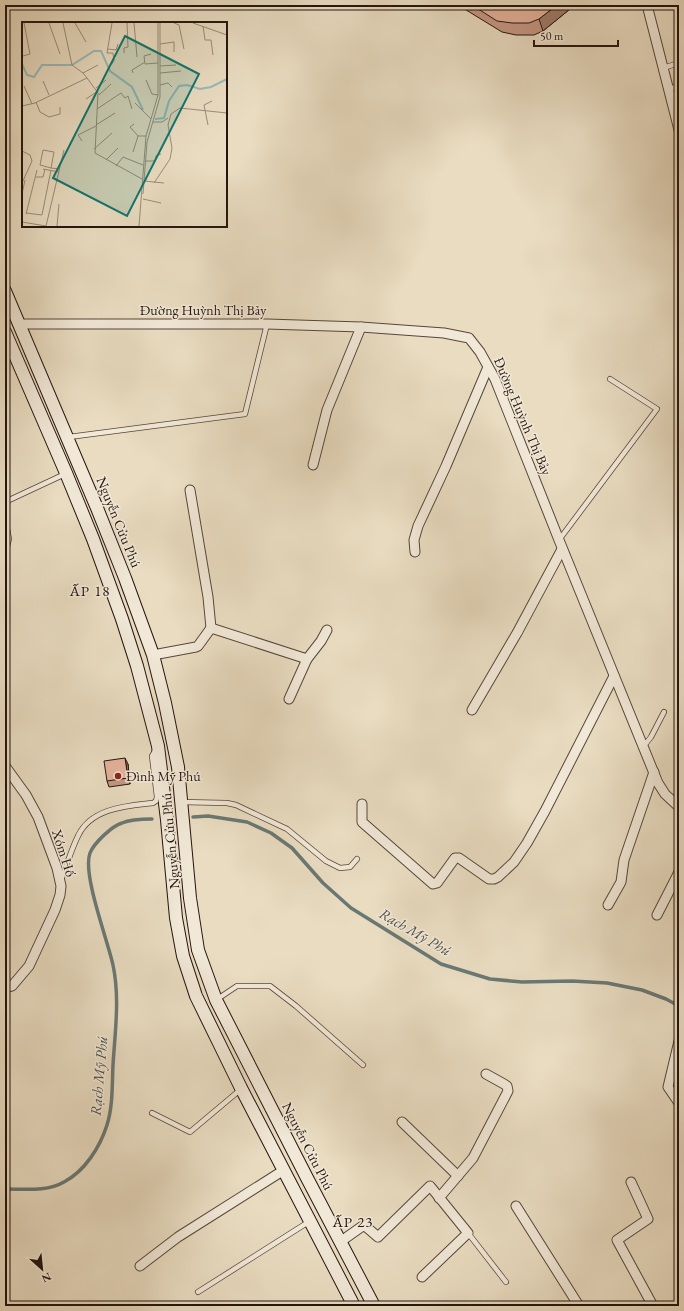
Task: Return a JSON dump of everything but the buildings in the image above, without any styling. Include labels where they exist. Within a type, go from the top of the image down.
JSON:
[{"type":"main road","name":"Nguyễn Cửu Phú","points":[[5,291],[125,578],[153,655],[166,702],[178,767],[190,898],[198,950],[216,1000],[374,1306]]},
{"type":"main road","points":[[5,319],[19,324]]},
{"type":"main road","name":"Nguyễn Cửu Phú","points":[[5,332],[66,473],[122,619],[137,666],[158,746],[167,820],[176,918],[184,956],[196,996],[354,1306]]},
{"type":"street","points":[[647,5],[679,130]]},
{"type":"street","name":"Đường Huỳnh Thị Bảy","points":[[19,324],[266,324],[361,327],[444,333],[469,338],[480,352],[495,379],[562,549],[658,783],[665,794],[678,803]]},
{"type":"street","points":[[312,465],[327,410],[361,327]]},
{"type":"street","points":[[415,552],[414,540],[418,526],[449,459],[488,367]]},
{"type":"street","points":[[153,655],[196,647],[211,628],[209,604],[190,490]]},
{"type":"street","points":[[472,710],[517,633],[562,549]]},
{"type":"street","points":[[211,628],[307,659]]},
{"type":"street","points":[[289,699],[307,659],[321,641],[327,630]]},
{"type":"street","points":[[362,804],[362,822],[433,884],[437,883],[455,858],[459,858],[489,879],[496,878],[514,862],[527,843],[614,676]]},
{"type":"street","name":"Xóm Hố","points":[[5,766],[26,795],[38,817],[57,868],[60,882],[60,895],[55,910],[29,966],[12,986],[5,988]]},
{"type":"street","points":[[608,905],[621,882],[624,860],[654,772]]},
{"type":"street","points":[[657,914],[679,872]]},
{"type":"street","points":[[679,1041],[668,1087],[679,1103]]},
{"type":"street","points":[[440,1198],[473,1158],[508,1091],[507,1086],[486,1074]]},
{"type":"street","points":[[402,1122],[458,1176]]},
{"type":"street","points":[[140,1266],[178,1237],[284,1170]]},
{"type":"street","points":[[631,1182],[648,1219],[617,1240],[653,1306]]},
{"type":"street","points":[[340,1242],[364,1225],[378,1237],[430,1186],[468,1233],[422,1277]]},
{"type":"street","points":[[516,1206],[579,1306]]},
{"type":"lane","points":[[663,68],[679,63]]},
{"type":"lane","points":[[669,89],[679,86]]},
{"type":"lane","points":[[67,437],[245,414],[266,324]]},
{"type":"lane","points":[[559,540],[657,409],[610,379]]},
{"type":"lane","points":[[5,502],[66,473]]},
{"type":"lane","points":[[5,518],[9,539],[5,554]]},
{"type":"lane","points":[[643,747],[651,737],[664,712]]},
{"type":"lane","points":[[60,882],[82,828],[92,818],[104,812],[121,807],[156,802],[152,756],[158,746]]},
{"type":"lane","points":[[181,802],[236,805],[287,829],[326,861],[342,869],[350,867],[357,859]]},
{"type":"lane","points":[[216,1000],[237,986],[270,986],[296,1006],[363,1065]]},
{"type":"lane","points":[[152,1113],[190,1132],[242,1088]]},
{"type":"lane","points":[[198,1292],[310,1221]]},
{"type":"lane","points":[[468,1233],[506,1282]]},
{"type":"waterway","name":"Rạch Mỹ Phú","points":[[193,817],[208,816],[247,822],[271,833],[292,848],[323,883],[351,908],[441,964],[490,979],[522,982],[572,981],[607,983],[642,990],[666,999],[679,1006]]},
{"type":"waterway","name":"Rạch Mỹ Phú","points":[[5,1189],[43,1189],[64,1182],[79,1172],[91,1158],[104,1133],[109,1118],[111,1103],[116,990],[113,965],[92,891],[88,863],[92,849],[99,840],[113,828],[129,821],[152,819]]},
{"type":"place","name":"Đình Mỹ Phú","points":[[118,776]]},
{"type":"district","name":"ẤP 18","points":[[90,591]]},
{"type":"district","name":"ẤP 23","points":[[353,1222]]}]
